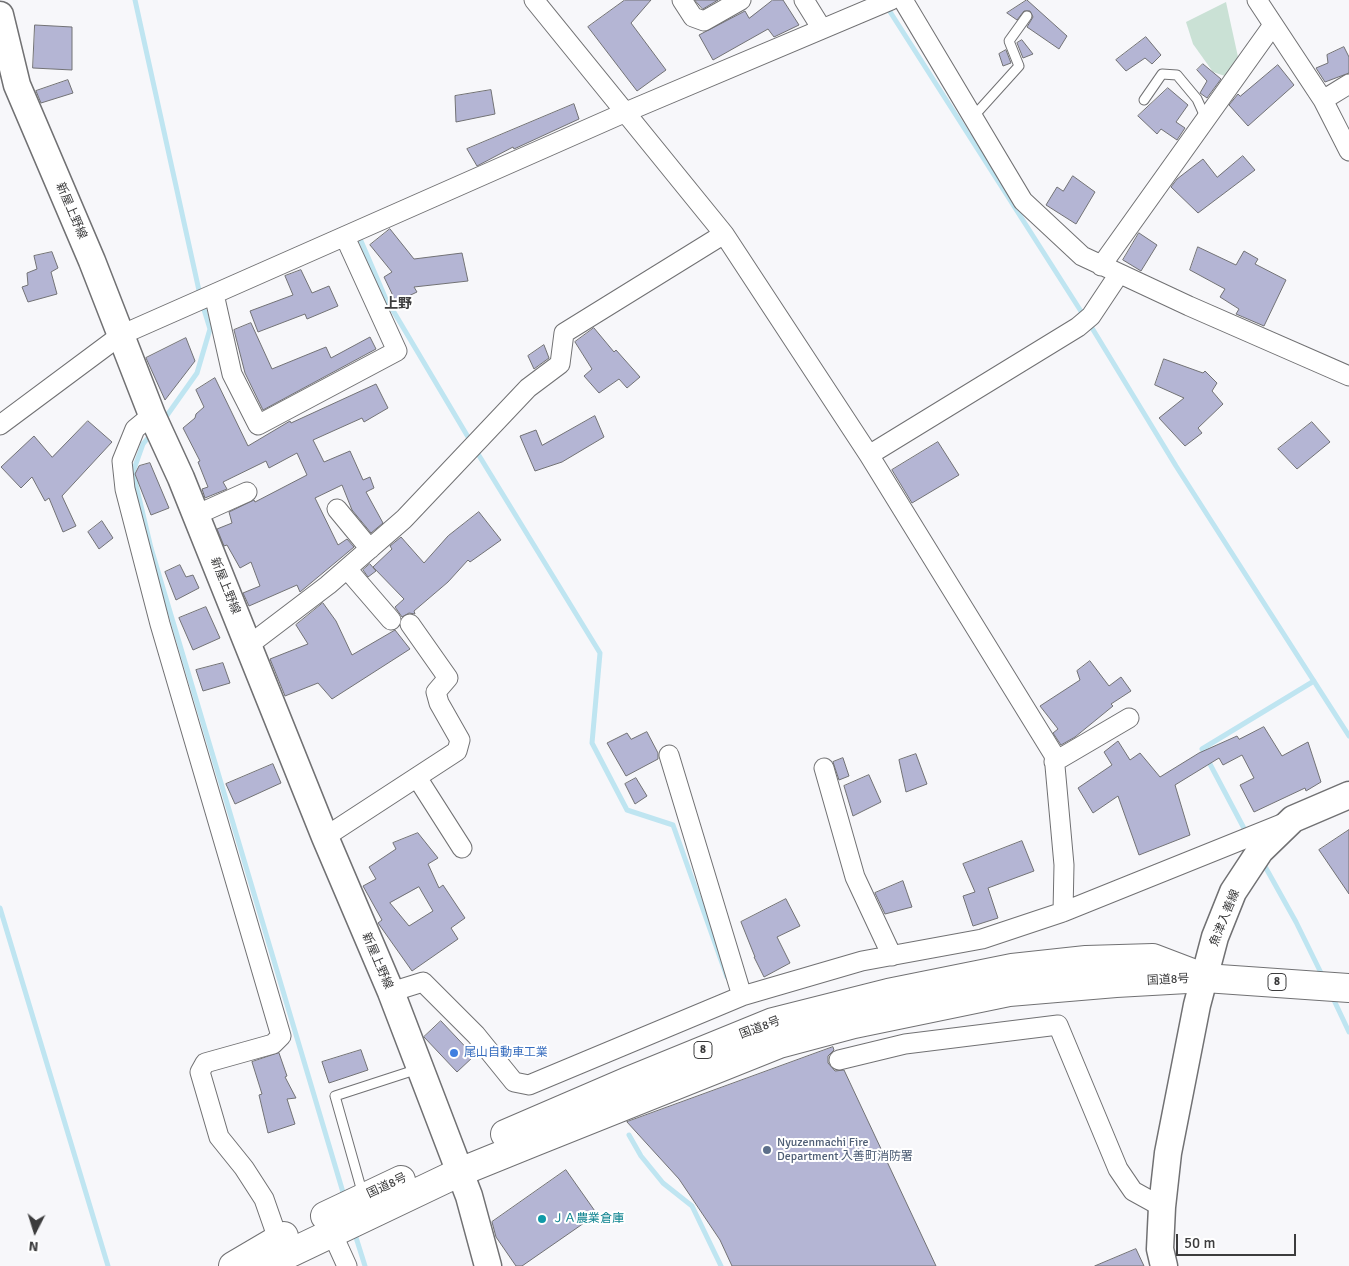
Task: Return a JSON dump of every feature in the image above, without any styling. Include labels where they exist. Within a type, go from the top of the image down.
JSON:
[{"type":"highway","name":"国道8号","points":[[233,1266],[278,1239],[328,1225],[628,1081],[773,1022],[888,993],[1012,968],[1086,960],[1152,958],[1206,978]]},
{"type":"highway","name":"8","points":[[1206,978],[1349,988]]},
{"type":"highway","name":"国道8号","points":[[267,1266],[328,1225],[363,1197],[457,1164]]},
{"type":"main road","name":"新屋上野線","points":[[1,30],[17,85],[92,261],[152,415],[196,515],[325,837],[391,992],[457,1164],[488,1266]]},
{"type":"main road","name":"魚津入善線","points":[[1164,1266],[1160,1249],[1162,1207],[1170,1143],[1197,1005],[1206,978],[1215,937],[1233,892],[1260,851],[1293,819],[1349,795]]},
{"type":"street","points":[[534,0],[724,234],[869,455],[1054,755],[1064,865],[1063,912]]},
{"type":"street","points":[[682,0],[693,17],[704,21],[741,0]]},
{"type":"street","points":[[804,0],[822,29]]},
{"type":"street","points":[[0,426],[120,335],[626,112],[892,0]]},
{"type":"street","points":[[904,0],[1023,201],[1082,256],[1349,376]]},
{"type":"street","points":[[1257,0],[1323,100],[1349,151]]},
{"type":"street","points":[[1101,266],[1273,25]]},
{"type":"street","points":[[1323,100],[1349,84]]},
{"type":"street","points":[[249,645],[347,569],[404,519],[528,388],[560,364],[564,333],[724,234]]},
{"type":"street","points":[[214,294],[232,374],[258,425],[397,351],[345,237]]},
{"type":"street","points":[[869,455],[1078,327],[1091,316],[1119,274]]},
{"type":"street","points":[[152,415],[135,429],[122,461],[125,489],[160,624],[281,1036],[273,1044],[205,1063],[200,1072],[218,1137],[244,1168],[264,1199],[278,1239]]},
{"type":"street","points":[[196,515],[246,492]]},
{"type":"street","points":[[337,509],[370,549]]},
{"type":"street","points":[[347,569],[392,620]]},
{"type":"street","points":[[325,837],[418,779],[457,751],[460,740],[439,703],[436,692],[448,678],[410,624]]},
{"type":"street","points":[[1054,762],[1129,718]]},
{"type":"street","points":[[669,756],[742,996]]},
{"type":"street","points":[[824,768],[855,878],[892,956]]},
{"type":"street","points":[[418,779],[462,848]]},
{"type":"street","points":[[391,992],[423,982],[476,1035],[514,1082],[529,1085],[742,996],[862,962],[982,939],[1063,912],[1293,819]]},
{"type":"street","points":[[839,1060],[905,1044],[1058,1025],[1118,1169],[1133,1191],[1162,1207]]},
{"type":"street","points":[[328,1225],[347,1266]]},
{"type":"lane","points":[[973,117],[1019,66],[1009,40],[1027,16]]},
{"type":"lane","points":[[1144,100],[1162,74],[1177,75],[1197,99],[1206,119]]},
{"type":"lane","points":[[363,1197],[335,1096],[420,1068]]},
{"type":"green space","points":[[1226,2],[1238,57],[1225,76],[1213,72],[1193,44],[1186,22]]},
{"type":"building","points":[[625,0],[651,0],[631,23],[666,70],[637,91],[588,27]]},
{"type":"building","points":[[695,0],[718,0],[703,9]]},
{"type":"building","points":[[773,0],[783,0],[799,25],[774,37],[768,29],[713,60],[699,35],[745,11],[749,18]]},
{"type":"building","points":[[1027,0],[1067,36],[1059,49],[1027,27],[1033,17],[1030,11],[1024,11],[1017,20],[1007,13]]},
{"type":"building","points":[[35,25],[72,27],[72,70],[33,68]]},
{"type":"building","points":[[1146,37],[1161,55],[1152,64],[1145,58],[1126,71],[1116,60]]},
{"type":"building","points":[[1022,40],[1033,54],[1023,58],[1017,43]]},
{"type":"building","points":[[1344,47],[1349,57],[1349,73],[1325,82],[1316,68],[1328,63],[1327,55]]},
{"type":"building","points":[[1006,50],[1011,63],[1003,66],[999,54]]},
{"type":"building","points":[[1203,64],[1221,79],[1207,98],[1200,93],[1207,81],[1197,70]]},
{"type":"building","points":[[1278,65],[1294,85],[1248,126],[1229,105],[1238,94],[1240,96]]},
{"type":"building","points":[[68,80],[73,93],[41,103],[36,91]]},
{"type":"building","points":[[1168,88],[1188,105],[1176,122],[1185,128],[1177,140],[1161,129],[1157,134],[1138,116]]},
{"type":"building","points":[[491,90],[495,114],[456,122],[455,96]]},
{"type":"building","points":[[574,104],[579,119],[514,149],[513,147],[477,166],[467,149]]},
{"type":"building","points":[[1243,156],[1255,170],[1198,213],[1171,187],[1177,179],[1203,159],[1217,177]]},
{"type":"building","points":[[1073,176],[1095,192],[1076,224],[1046,205],[1057,187],[1063,191]]},
{"type":"building","points":[[390,229],[414,259],[462,253],[468,281],[414,287],[417,292],[396,302],[384,277],[392,272],[370,245]]},
{"type":"building","points":[[1139,233],[1157,245],[1141,271],[1123,260]]},
{"type":"building","points":[[1198,247],[1236,265],[1244,251],[1258,259],[1255,264],[1286,280],[1264,326],[1236,314],[1239,309],[1220,297],[1225,289],[1190,270]]},
{"type":"building","points":[[52,252],[58,268],[51,272],[57,294],[28,302],[22,287],[28,285],[27,273],[37,269],[34,256]]},
{"type":"building","points":[[301,270],[312,293],[329,286],[338,306],[307,319],[305,314],[258,332],[250,311],[293,295],[285,276]]},
{"type":"building","points":[[251,323],[272,369],[326,347],[331,358],[370,337],[376,349],[263,410],[245,373],[234,330]]},
{"type":"building","points":[[594,328],[614,352],[616,350],[640,377],[627,388],[619,379],[599,393],[584,376],[592,369],[575,342]]},
{"type":"building","points":[[186,338],[195,361],[165,400],[146,358]]},
{"type":"building","points":[[544,345],[549,358],[534,369],[528,356]]},
{"type":"building","points":[[1164,359],[1203,373],[1205,371],[1217,383],[1212,391],[1223,404],[1198,428],[1202,433],[1185,446],[1159,418],[1184,398],[1155,385]]},
{"type":"building","points":[[215,378],[248,446],[290,421],[291,423],[376,384],[388,408],[364,422],[362,418],[313,440],[324,462],[350,451],[363,480],[370,477],[374,488],[366,492],[383,523],[371,533],[352,510],[342,485],[315,498],[338,545],[347,539],[354,547],[300,592],[297,585],[249,606],[243,593],[260,586],[251,562],[240,568],[227,545],[224,546],[217,529],[232,523],[229,512],[254,500],[255,502],[307,475],[297,453],[269,468],[266,461],[223,482],[227,489],[205,498],[202,489],[208,487],[198,462],[200,461],[183,428],[204,407],[196,390]]},
{"type":"building","points":[[595,416],[604,437],[562,462],[535,471],[520,436],[536,430],[542,445]]},
{"type":"building","points":[[88,421],[112,442],[62,496],[76,526],[63,532],[49,498],[45,501],[32,477],[21,488],[1,467],[34,436],[52,457]]},
{"type":"building","points":[[1312,422],[1330,442],[1297,469],[1278,449]]},
{"type":"building","points":[[938,442],[959,475],[912,503],[892,470]]},
{"type":"building","points":[[150,463],[169,508],[151,515],[135,474],[139,466]]},
{"type":"building","points":[[479,512],[501,540],[470,562],[468,560],[448,582],[414,611],[415,614],[409,613],[402,617],[395,607],[404,599],[373,567],[392,549],[390,546],[401,537],[424,563],[448,536]]},
{"type":"building","points":[[102,521],[113,538],[99,549],[88,532]]},
{"type":"building","points":[[370,564],[376,571],[368,577],[363,570]]},
{"type":"building","points":[[180,565],[186,577],[193,575],[199,588],[176,600],[165,572]]},
{"type":"building","points":[[323,603],[336,621],[352,655],[395,630],[410,649],[332,699],[318,683],[285,696],[270,659],[308,644],[296,625]]},
{"type":"building","points":[[206,607],[220,638],[193,650],[179,618]]},
{"type":"building","points":[[1090,661],[1109,686],[1121,677],[1131,691],[1111,704],[1113,706],[1075,737],[1061,745],[1053,733],[1058,729],[1040,706],[1080,680],[1077,671]]},
{"type":"building","points":[[223,663],[230,683],[203,691],[196,670]]},
{"type":"building","points":[[1264,727],[1282,756],[1308,742],[1321,782],[1306,791],[1305,788],[1254,812],[1240,785],[1254,778],[1242,755],[1223,765],[1219,758],[1175,785],[1190,835],[1139,855],[1118,796],[1093,813],[1078,788],[1112,765],[1104,752],[1118,741],[1130,760],[1140,753],[1160,777],[1199,753],[1237,736],[1239,739]]},
{"type":"building","points":[[647,732],[658,753],[658,759],[626,776],[607,743],[627,733],[631,739]]},
{"type":"building","points":[[916,754],[927,784],[906,792],[899,760]]},
{"type":"building","points":[[843,758],[849,776],[839,780],[833,762]]},
{"type":"building","points":[[273,764],[281,783],[235,804],[226,784]]},
{"type":"building","points":[[869,775],[881,802],[853,816],[844,786]]},
{"type":"building","points":[[636,778],[647,796],[635,804],[625,784]]},
{"type":"building","points":[[1349,830],[1349,894],[1319,850]]},
{"type":"building","points":[[418,833],[438,858],[428,864],[439,888],[443,885],[465,918],[451,928],[458,939],[412,971],[378,923],[382,920],[363,886],[376,879],[369,867],[396,849],[393,843]],"holes":[[[419,887],[433,911],[409,926],[390,903]]]},
{"type":"building","points":[[1022,841],[1034,871],[988,888],[998,918],[973,926],[963,896],[975,892],[963,864]]},
{"type":"building","points":[[903,881],[912,907],[885,914],[875,893]]},
{"type":"building","points":[[786,899],[800,926],[777,937],[790,963],[764,977],[754,957],[741,922]]},
{"type":"building","points":[[441,1021],[474,1056],[457,1072],[424,1037]]},
{"type":"building","name":"Nyuzenmachi Fire Department 入善町消防署","points":[[833,1047],[834,1050],[828,1056],[828,1063],[835,1071],[844,1070],[936,1266],[732,1266],[720,1240],[679,1179],[627,1122]]},
{"type":"building","points":[[361,1050],[368,1070],[329,1083],[322,1062]]},
{"type":"building","points":[[279,1053],[287,1076],[285,1077],[296,1098],[287,1099],[295,1124],[268,1133],[259,1095],[262,1094],[252,1062]]},
{"type":"building","name":"ＪＡ農業倉庫","points":[[566,1170],[597,1214],[522,1266],[516,1266],[496,1237],[492,1222]]},
{"type":"building","points":[[1136,1249],[1144,1266],[1095,1266]]},
{"type":"waterway","points":[[135,0],[200,295]]},
{"type":"waterway","points":[[887,7],[1084,316]]},
{"type":"waterway","points":[[361,241],[385,297],[471,442]]},
{"type":"waterway","points":[[163,421],[197,373],[210,329],[202,303]]},
{"type":"waterway","points":[[1089,323],[1176,466],[1349,736]]},
{"type":"waterway","points":[[152,433],[143,444],[133,472],[151,548],[345,1199]]},
{"type":"waterway","points":[[475,449],[600,653],[592,743],[627,810],[673,825],[727,977]]},
{"type":"waterway","points":[[1247,834],[1202,749],[1314,681]]},
{"type":"waterway","points":[[1262,861],[1296,922],[1323,977]]},
{"type":"waterway","points":[[0,908],[108,1266]]},
{"type":"waterway","points":[[1332,996],[1349,1032]]},
{"type":"waterway","points":[[629,1135],[641,1156],[663,1183],[692,1206],[721,1266]]},
{"type":"waterway","points":[[354,1231],[365,1266]]},
{"type":"place","name":"尾山自動車工業","points":[[454,1053]]},
{"type":"place","name":"Nyuzenmachi Fire Department 入善町消防署","points":[[767,1150]]},
{"type":"place","name":"ＪＡ農業倉庫","points":[[542,1219]]},
{"type":"district","name":"上野","points":[[398,304]]}]
